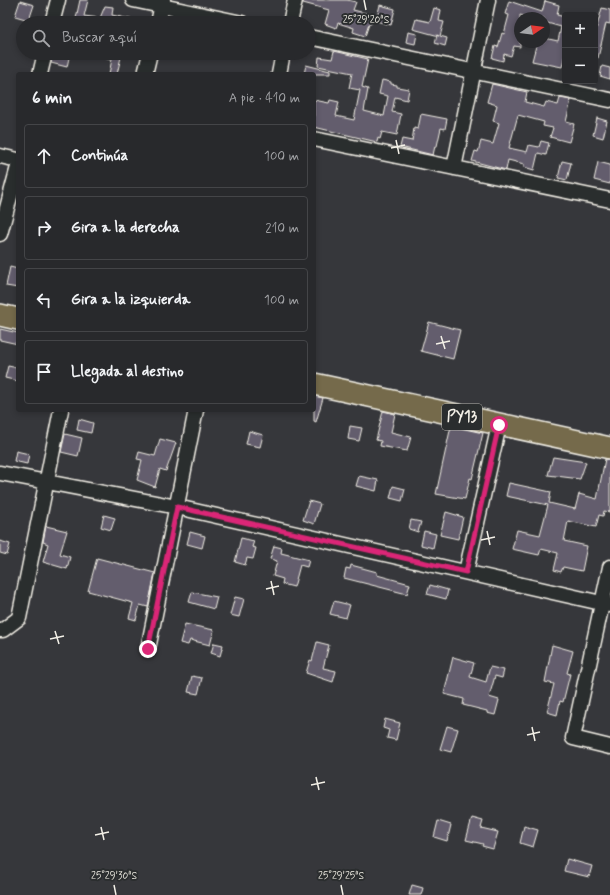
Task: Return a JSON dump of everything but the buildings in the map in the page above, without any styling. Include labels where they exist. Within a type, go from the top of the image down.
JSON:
[{"type":"highway","points":[[0,316],[16,319]]},
{"type":"highway","name":"PY13","points":[[316,384],[610,448]]},
{"type":"street","points":[[54,16],[58,0]]},
{"type":"street","points":[[133,0],[162,3],[214,16]]},
{"type":"street","points":[[292,16],[295,0]]},
{"type":"street","points":[[454,168],[488,0]]},
{"type":"street","points":[[159,16],[162,3]]},
{"type":"street","points":[[316,38],[610,100]]},
{"type":"street","points":[[40,72],[43,60]]},
{"type":"street","points":[[145,72],[148,60]]},
{"type":"street","points":[[279,72],[282,60]]},
{"type":"street","points":[[316,139],[610,200]]},
{"type":"street","points":[[0,156],[16,160]]},
{"type":"street","points":[[0,234],[16,174]]},
{"type":"street","points":[[1,634],[19,618],[61,412]]},
{"type":"street","points":[[148,649],[196,412]]},
{"type":"street","points":[[466,572],[499,425]]},
{"type":"street","points":[[0,473],[177,507],[607,604]]},
{"type":"street","points":[[610,567],[607,604],[573,738],[610,747]]},
{"type":"route","points":[[148,649],[177,507],[466,572],[499,425]]}]
